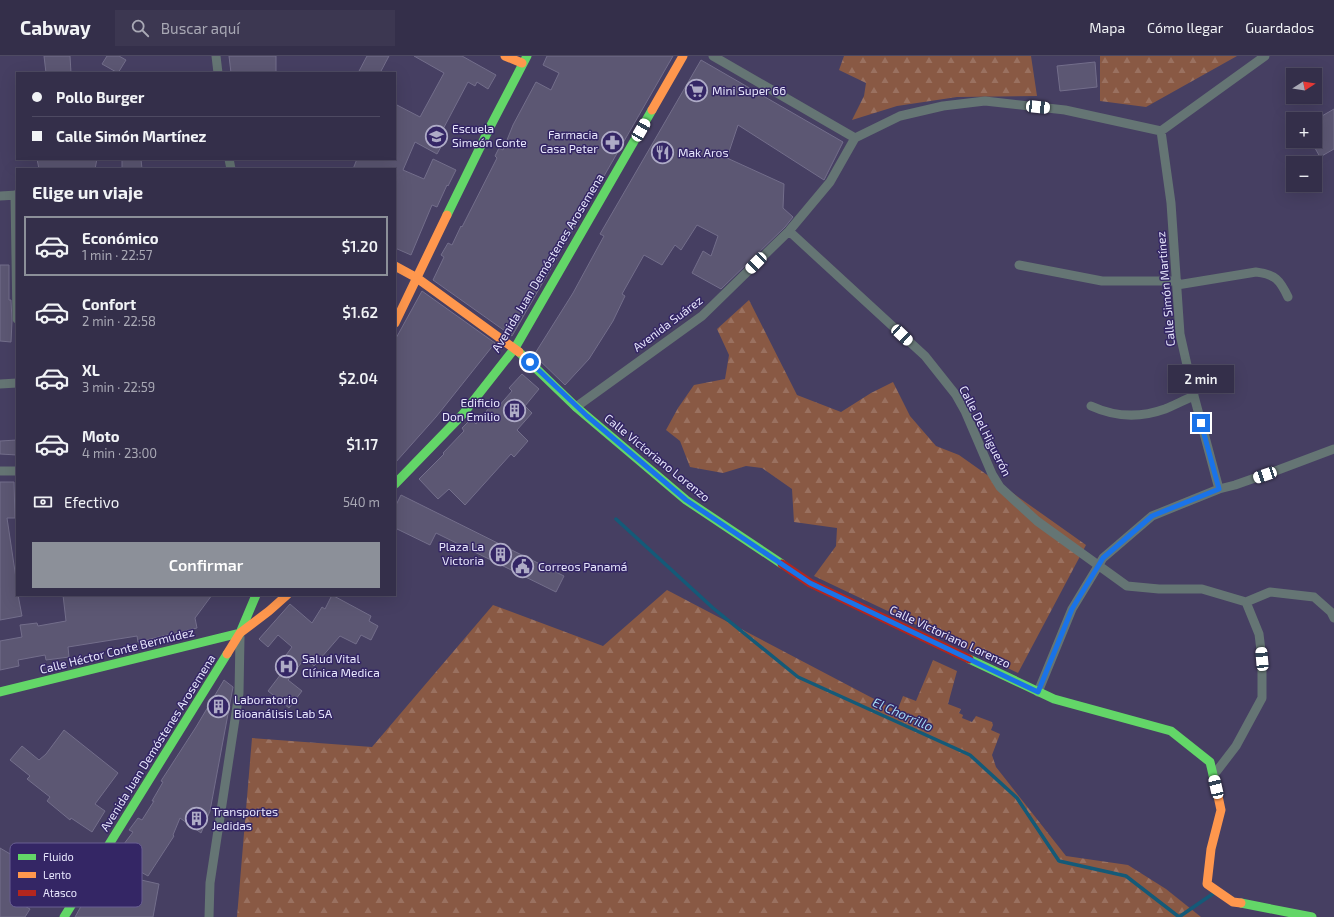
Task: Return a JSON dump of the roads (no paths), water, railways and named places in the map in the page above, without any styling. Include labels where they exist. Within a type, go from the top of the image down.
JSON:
[{"type":"main road","points":[[396,321],[525,60],[505,56]]},
{"type":"main road","name":"Avenida Juan Demóstenes Arosemena","points":[[396,483],[463,414],[515,348],[683,56]]},
{"type":"main road","name":"Calle Victoriano Lorenzo","points":[[396,267],[417,278],[515,348],[576,407],[686,500],[810,583],[1054,699],[1171,731],[1210,762],[1221,810],[1211,848],[1207,884],[1233,902],[1312,917]]},
{"type":"main road","points":[[240,633],[256,596]]},
{"type":"main road","name":"Avenida Juan Demóstenes Arosemena","points":[[110,843],[240,633],[286,596]]},
{"type":"main road","name":"Calle Héctor Conte Bermúdez","points":[[0,692],[240,633]]},
{"type":"main road","name":"Avenida Juan Demóstenes Arosemena","points":[[64,917],[70,907]]},
{"type":"street","points":[[216,56],[218,72]]},
{"type":"street","points":[[713,56],[854,138],[900,116],[943,106],[985,101],[1065,110],[1161,130],[1265,56]]},
{"type":"street","name":"Calle Simón Martínez","points":[[1161,130],[1171,203],[1180,334],[1194,396],[1219,489]]},
{"type":"street","name":"Avenida Suárez","points":[[576,407],[702,316],[789,231],[830,182],[854,138]]},
{"type":"street","points":[[0,196],[16,195]]},
{"type":"street","name":"Calle Del Higuerón","points":[[789,231],[924,356],[956,395],[992,474],[1000,487],[1036,521],[1127,586],[1159,589],[1202,590],[1246,602]]},
{"type":"street","points":[[1019,264],[1102,281],[1177,283],[1262,272],[1268,273],[1277,278],[1288,297]]},
{"type":"street","points":[[0,384],[16,383]]},
{"type":"street","points":[[1091,406],[1116,415],[1138,414],[1164,409],[1194,396]]},
{"type":"street","points":[[1038,692],[1072,609],[1103,558],[1152,516],[1219,489],[1271,473],[1334,449]]},
{"type":"street","points":[[0,471],[16,471]]},
{"type":"street","points":[[1213,776],[1236,746],[1262,698],[1262,659],[1259,634],[1246,602],[1270,592],[1314,597],[1331,612],[1334,618]]},
{"type":"street","points":[[209,917],[210,883],[238,693],[240,633]]},
{"type":"waterway","name":"El Chorrillo","points":[[616,519],[713,608],[798,677],[970,755],[1017,798],[1059,861],[1126,876],[1179,917]]},
{"type":"waterway","name":"El Chorrillo","points":[[1179,917],[1214,893]]},
{"type":"place","name":"Mini Super 66","points":[[697,91]]},
{"type":"place","name":"Escuela Simeón Conte","points":[[436,136]]},
{"type":"place","name":"Farmacia Casa Peter","points":[[613,142]]},
{"type":"place","name":"Mak Aros","points":[[663,153]]},
{"type":"place","name":"Edificio Don Emilio","points":[[515,410]]},
{"type":"place","name":"Plaza La Victoria","points":[[500,554]]},
{"type":"place","name":"Correos Panamá","points":[[522,567]]},
{"type":"place","name":"Salud Vital Clínica Medica","points":[[287,666]]},
{"type":"place","name":"Laboratorio Bioanálisis Lab SA","points":[[219,707]]},
{"type":"place","name":"Transportes Jedidas","points":[[196,819]]}]
